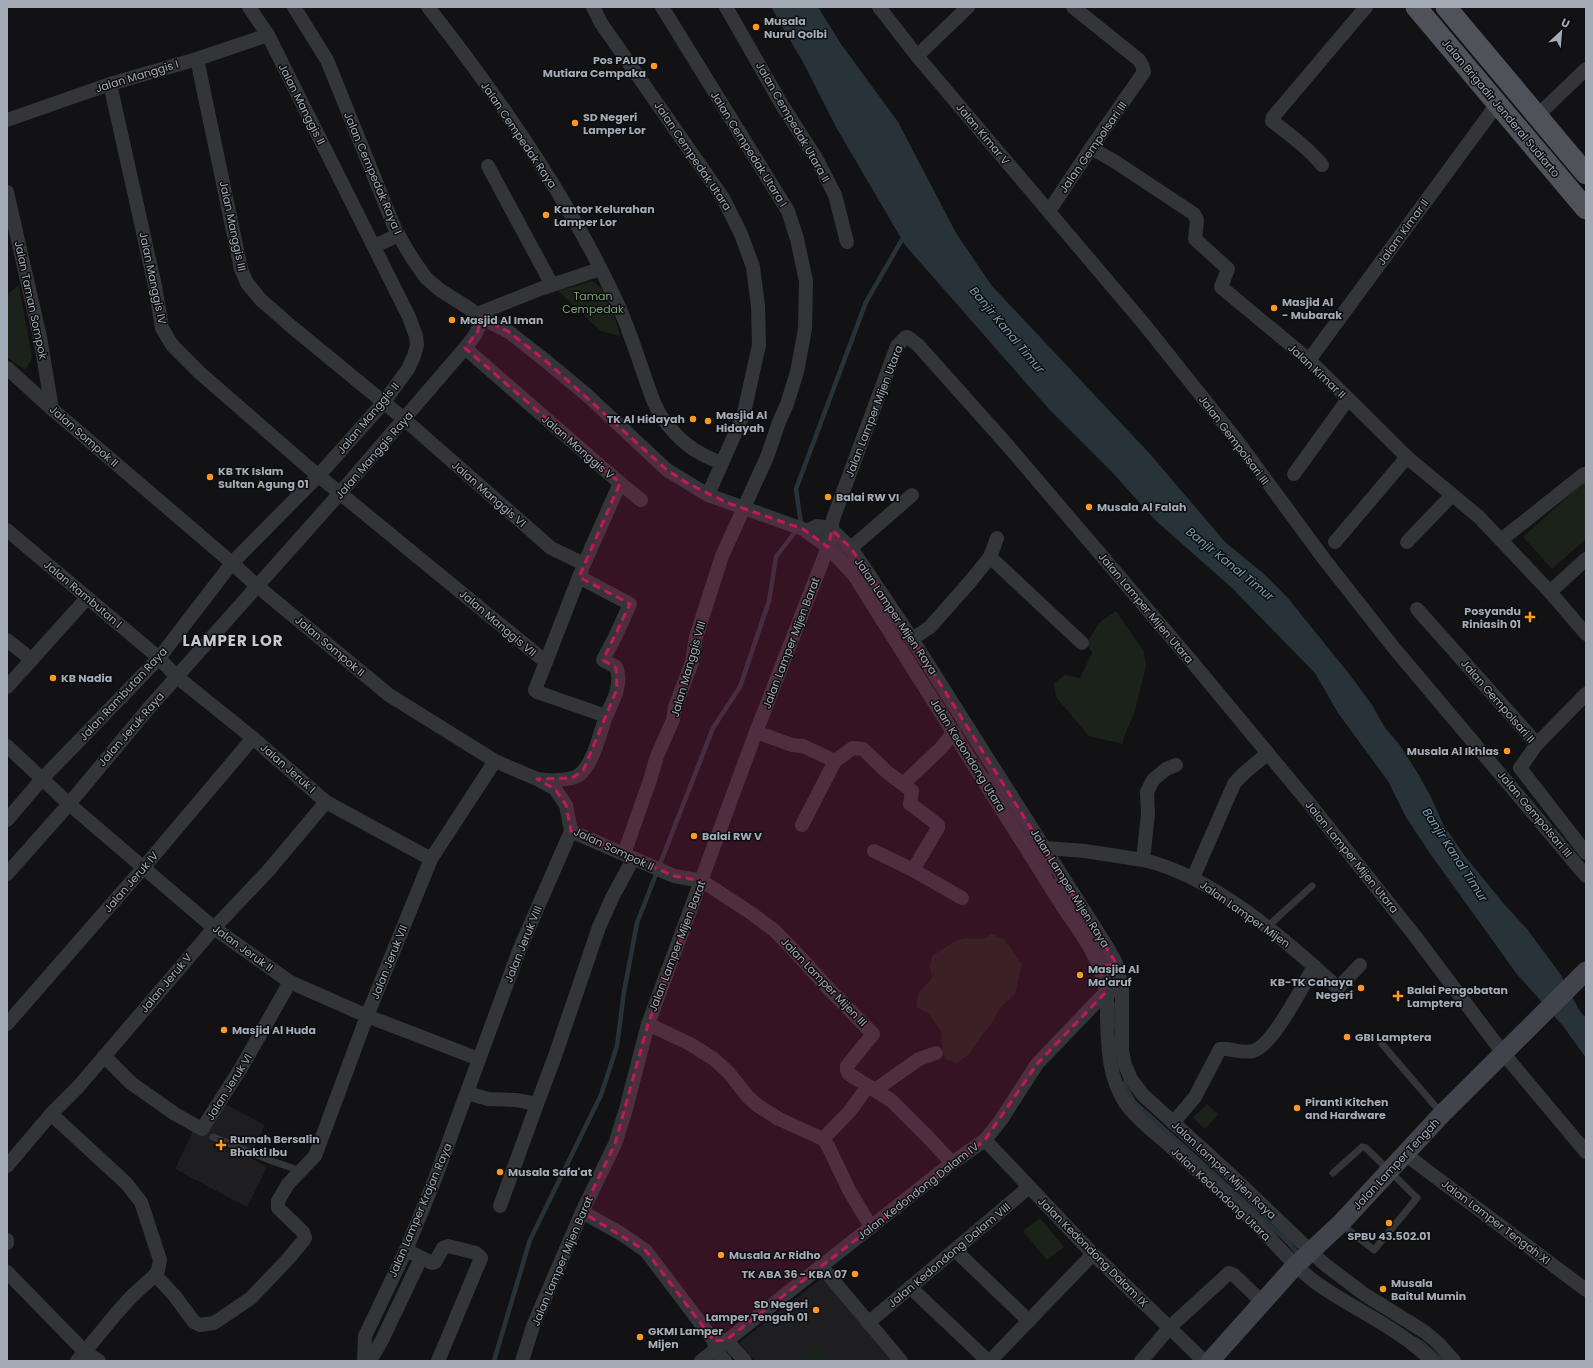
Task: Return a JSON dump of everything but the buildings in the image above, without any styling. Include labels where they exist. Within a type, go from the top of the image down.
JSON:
[{"type":"main road","name":"Jalan Brigadir Jenderal Sudiarto","points":[[1416,7],[1586,209]]},
{"type":"main road","name":"Jalan Brigadir Jenderal Sudiarto","points":[[1447,8],[1586,174]]},
{"type":"main road","points":[[1432,25],[1447,8]]},
{"type":"main road","name":"Jalan Lamper Tengah","points":[[1210,1361],[1303,1259],[1341,1223],[1442,1114],[1586,971]]},
{"type":"street","name":"Jalan Manggis II","points":[[232,563],[319,475],[384,402],[408,369],[417,345],[416,336],[409,317],[374,246],[268,35],[249,7]]},
{"type":"street","name":"Jalan Cempedak Raya I","points":[[294,7],[327,60],[399,235],[412,258],[426,278],[440,290],[478,316],[509,332],[588,396],[667,470],[708,495]]},
{"type":"street","name":"Jalan Cempedak Raya","points":[[428,7],[462,50],[550,179],[615,298],[631,334],[651,396],[660,414],[674,433],[688,445],[704,457],[722,463]]},
{"type":"street","name":"Jalan Cempedak Utara","points":[[593,7],[601,23],[723,198],[741,234],[753,267],[758,306],[759,345],[744,413],[708,495]]},
{"type":"street","name":"Jalan Cempedak Utara I","points":[[662,7],[788,211],[797,239],[806,281],[806,329],[790,398],[779,422],[768,457],[744,507]]},
{"type":"street","name":"Jalan Cempedak Utara II","points":[[726,7],[782,105],[816,158],[835,195],[847,242]]},
{"type":"street","points":[[879,7],[917,56],[968,7]]},
{"type":"street","name":"Jalan Gempolsari III","points":[[1073,7],[1138,60],[1144,69],[1142,77],[1091,148],[1049,212],[1144,324],[1235,438],[1324,559],[1394,648],[1586,876]]},
{"type":"street","points":[[1322,165],[1304,146],[1272,121],[1273,117],[1366,7]]},
{"type":"street","name":"Jalan Manggis I","points":[[7,120],[110,84],[197,59],[268,35]]},
{"type":"street","name":"Jalan Kimar V","points":[[917,56],[1049,212]]},
{"type":"street","name":"Jalan Manggis III","points":[[197,59],[241,269],[247,283],[261,300],[292,327],[404,419]]},
{"type":"street","points":[[1537,116],[1586,69]]},
{"type":"street","name":"Jalan Manggis IV","points":[[110,84],[155,286],[162,328],[172,345],[200,373],[341,492]]},
{"type":"street","name":"Jalam Kimar II","points":[[1309,360],[1498,103]]},
{"type":"street","name":"Jalan Kimar II","points":[[1091,148],[1194,214],[1197,220],[1195,240],[1228,269],[1221,287],[1309,360],[1408,458],[1479,517],[1550,592],[1586,634]]},
{"type":"street","points":[[488,166],[552,285]]},
{"type":"street","name":"Jalan Taman Sompok","points":[[7,192],[40,337],[52,409]]},
{"type":"street","points":[[374,246],[399,235]]},
{"type":"street","points":[[478,316],[552,285],[600,269]]},
{"type":"street","name":"Jalan Manggis Raya","points":[[257,586],[341,492],[465,348],[478,332],[480,326],[478,316]]},
{"type":"street","name":"Jalan Lamper Mijen Utara","points":[[832,530],[833,519],[897,346],[903,338],[909,338],[918,345],[1009,447],[1268,753],[1415,936],[1503,1053],[1586,1152]]},
{"type":"street","name":"Jalan Manggis V","points":[[465,348],[620,482],[581,562],[579,577],[546,662]]},
{"type":"street","name":"Jalan Sompok II","points":[[7,368],[52,409],[257,586],[389,695],[495,761],[537,779],[555,789],[566,805],[570,831],[674,876]]},
{"type":"street","points":[[1294,474],[1348,400]]},
{"type":"street","name":"Jalan Manggis VI","points":[[404,419],[551,548],[581,562]]},
{"type":"street","points":[[1335,542],[1408,458]]},
{"type":"street","points":[[1501,540],[1584,474],[1586,476]]},
{"type":"street","points":[[620,482],[641,500]]},
{"type":"street","name":"Jalan Manggis VII","points":[[341,492],[546,662],[535,688],[537,692],[606,716]]},
{"type":"street","points":[[708,495],[804,530],[828,548]]},
{"type":"street","points":[[851,548],[912,495]]},
{"type":"street","points":[[1407,542],[1452,495]]},
{"type":"street","name":"Jalan Manggis VIII","points":[[500,1206],[536,1104],[555,1056],[599,927],[613,896],[634,859],[650,780],[657,756],[674,720],[675,707],[692,662],[696,637],[722,556],[744,507]]},
{"type":"street","points":[[804,530],[817,526],[832,530]]},
{"type":"street","name":"Jalan Rambutan I","points":[[7,530],[159,658]]},
{"type":"street","name":"Jalan Lamper Mijen Raya","points":[[832,530],[851,548],[912,639],[1046,848],[1072,906],[1108,966]]},
{"type":"street","name":"Jalan Lamper Mijen Barat","points":[[522,1361],[533,1326],[582,1212],[615,1144],[626,1109],[648,1024],[756,732],[828,548],[832,530]]},
{"type":"street","points":[[912,639],[930,627],[969,583],[990,557],[997,538]]},
{"type":"street","name":"Jalan Kedondong Utara","points":[[828,548],[854,575],[954,732],[1072,906]]},
{"type":"street","points":[[990,557],[1082,643]]},
{"type":"street","points":[[1550,592],[1586,559]]},
{"type":"street","name":"Jalan Rambutan Raya","points":[[7,820],[42,779],[159,658],[232,563]]},
{"type":"street","points":[[537,779],[566,779],[578,776],[591,758],[617,689],[618,676],[616,667],[603,660],[630,604],[579,577]]},
{"type":"street","name":"Jalan Jeruk Raya","points":[[7,874],[70,804],[99,767],[257,586]]},
{"type":"street","points":[[7,687],[87,598]]},
{"type":"street","name":"Jalan Gempolsari II","points":[[1417,609],[1536,744],[1522,764],[1521,770],[1586,853]]},
{"type":"street","points":[[7,640],[32,660]]},
{"type":"street","name":"Jalan Jeruk I","points":[[159,658],[177,677],[253,738],[326,802],[431,859]]},
{"type":"street","points":[[1536,744],[1586,694]]},
{"type":"street","points":[[756,732],[785,743],[803,746],[835,761]]},
{"type":"street","points":[[903,784],[941,748],[954,732]]},
{"type":"street","name":"Jalan Jeruk IV","points":[[7,1024],[144,867],[253,738]]},
{"type":"street","name":"Jalan Jeruk II","points":[[7,746],[70,804],[214,928],[290,982],[367,1016],[479,1059]]},
{"type":"street","points":[[802,825],[835,761],[853,748],[863,749],[888,773],[912,791],[910,804],[938,824],[938,828],[913,870]]},
{"type":"street","points":[[1193,878],[1234,784],[1244,773],[1252,768],[1268,753]]},
{"type":"street","name":"Jalan Jeruk VII","points":[[155,1275],[174,1295],[194,1322],[200,1325],[214,1323],[251,1298],[288,1259],[305,1238],[303,1232],[278,1208],[277,1205],[288,1184],[315,1156],[367,1016],[431,859],[495,761]]},
{"type":"street","points":[[1143,860],[1148,814],[1147,792],[1153,780],[1166,769],[1176,765]]},
{"type":"street","name":"Jalan Jeruk V","points":[[9,1159],[78,1087],[214,928],[268,870],[326,802]]},
{"type":"street","name":"Jalan Jeruk VIII","points":[[479,1059],[520,948],[570,831]]},
{"type":"street","name":"Jalan Lamper Mijen","points":[[1046,848],[1085,851],[1143,860],[1193,878],[1228,899],[1267,927],[1338,988],[1360,965]]},
{"type":"street","points":[[874,851],[913,870],[962,898]]},
{"type":"street","name":"Jalan Lamper Mijen III","points":[[674,876],[702,880],[775,931],[828,988],[872,1031],[874,1034],[873,1036],[847,1066],[846,1070],[849,1074],[892,1101],[926,1134],[952,1163]]},
{"type":"street","name":"Jalan Kedondong Utara","points":[[1108,966],[1114,990],[1108,1046],[1111,1068],[1117,1089],[1128,1105],[1152,1117],[1256,1224],[1303,1259]]},
{"type":"street","points":[[1173,1123],[1195,1097],[1220,1049],[1223,1048],[1238,1052],[1255,1051],[1266,1043],[1292,1007],[1314,966]]},
{"type":"street","name":"Jalan Jeruk VI","points":[[208,1133],[241,1068],[290,982]]},
{"type":"street","name":"Jalan Lamper Mijen Raya","points":[[1114,990],[1125,1064],[1131,1079],[1143,1095],[1152,1117],[1173,1123],[1238,1181],[1303,1259]]},
{"type":"street","name":"Jalan Kedondong Dalam IV","points":[[701,1361],[719,1343],[821,1266],[952,1163],[985,1140],[1001,1120],[1038,1064],[1114,990]]},
{"type":"street","points":[[648,1024],[690,1044],[714,1059],[729,1073],[748,1097],[757,1105],[779,1119],[823,1139],[828,1146],[849,1190],[871,1227]]},
{"type":"street","points":[[823,1139],[872,1088],[919,1059],[936,1053]]},
{"type":"street","points":[[104,1056],[131,1083],[175,1114],[208,1133]]},
{"type":"street","name":"Jalan Lamper Krajan Raya","points":[[364,1361],[365,1336],[406,1250],[435,1179],[479,1059]]},
{"type":"street","points":[[467,1093],[488,1099],[516,1100],[536,1104]]},
{"type":"street","points":[[51,1114],[126,1183],[141,1202],[160,1260],[158,1270],[155,1275],[131,1297],[81,1356]]},
{"type":"street","name":"Jalan Kedondong Dalam IX","points":[[985,1140],[1093,1254],[1204,1361]]},
{"type":"street","name":"Jalan Lamper Tengah XI","points":[[1405,1154],[1586,1290]]},
{"type":"street","name":"Jalan Kedondong Dalam VIII","points":[[868,1323],[1029,1187]]},
{"type":"street","points":[[582,1212],[620,1233],[646,1251],[719,1343],[745,1361]]},
{"type":"street","points":[[406,1250],[434,1263],[443,1248],[448,1246],[476,1253],[481,1258],[438,1361]]},
{"type":"street","points":[[955,1250],[1029,1321]]},
{"type":"street","points":[[910,1287],[989,1361],[1093,1254]]},
{"type":"street","points":[[370,1361],[382,1340],[421,1258]]},
{"type":"street","points":[[1303,1259],[1333,1294],[1392,1328],[1411,1341],[1432,1361]]},
{"type":"street","points":[[1303,1259],[1352,1285],[1425,1332],[1438,1343],[1454,1361]]},
{"type":"street","points":[[821,1266],[901,1361]]},
{"type":"street","points":[[7,1272],[81,1356],[99,1361]]},
{"type":"street","points":[[1141,1361],[1170,1327],[1229,1273],[1234,1275],[1263,1303]]},
{"type":"street","points":[[719,1343],[725,1361]]},
{"type":"lane","points":[[1267,927],[1312,886]]},
{"type":"lane","points":[[1382,1044],[1442,1114]]},
{"type":"lane","points":[[208,1133],[301,1172]]},
{"type":"lane","points":[[1333,1173],[1362,1147],[1366,1148],[1416,1198],[1376,1249],[1371,1248],[1341,1223]]},
{"type":"highlighted area","points":[[480,317],[509,332],[546,361],[667,470],[689,484],[728,503],[803,529],[828,547],[832,530],[851,548],[912,639],[1109,950],[1116,963],[1100,968],[1106,992],[1037,1064],[985,1140],[726,1340],[714,1341],[646,1251],[582,1212],[615,1144],[648,1024],[702,881],[674,876],[571,831],[566,805],[555,789],[537,779],[572,778],[583,771],[617,689],[616,668],[603,660],[630,604],[579,577],[620,483],[465,348],[478,331]]},
{"type":"shaded area","name":"Rumah Bersalin Bhakti Ibu","points":[[225,1104],[265,1125],[250,1157],[267,1167],[247,1207],[175,1169],[193,1131]]},
{"type":"shaded area","name":"SD Negeri Lamper Tengah 01","points":[[823,1277],[895,1361],[755,1361],[739,1343]]},
{"type":"green space","name":"Taman Cempedak","points":[[593,281],[608,294],[620,336],[601,331],[558,291]]},
{"type":"green space","points":[[19,285],[32,358],[25,370],[7,357],[7,295]]},
{"type":"green space","points":[[1584,482],[1586,484],[1586,539],[1552,569],[1523,537]]},
{"type":"green space","points":[[1116,611],[1144,652],[1146,666],[1134,714],[1124,737],[1123,744],[1089,736],[1056,697],[1054,683],[1065,675],[1080,678],[1092,653],[1087,643],[1100,622]]},
{"type":"green space","points":[[992,934],[1004,939],[1022,964],[1015,994],[1000,1008],[992,1023],[969,1054],[957,1063],[945,1059],[941,1031],[930,1015],[916,1007],[918,994],[932,978],[930,967],[932,956],[955,941],[965,938],[981,939]]},
{"type":"green space","points":[[1207,1104],[1218,1114],[1205,1129],[1193,1118]]},
{"type":"green space","points":[[1040,1218],[1064,1247],[1047,1260],[1023,1231]]},
{"type":"green space","points":[[816,1346],[829,1361],[799,1361]]},
{"type":"water","name":"Banjir Kanal Timur","points":[[771,7],[818,7],[841,44],[898,122],[956,233],[992,286],[1150,454],[1225,542],[1264,574],[1287,597],[1350,675],[1372,705],[1385,728],[1399,744],[1417,772],[1430,795],[1443,824],[1464,855],[1504,904],[1527,929],[1561,975],[1579,1010],[1586,1018],[1586,1058],[1563,1026],[1516,973],[1429,852],[1406,817],[1388,781],[1338,713],[1315,673],[1231,587],[1155,520],[1112,472],[1049,409],[905,245],[836,127],[804,64]]},
{"type":"waterway","points":[[494,1361],[530,1240],[601,1095],[617,1046],[624,992],[637,923],[713,728],[740,687],[769,601],[776,557],[801,524],[796,489],[866,302],[904,236]]},
{"type":"waterway","points":[[834,544],[845,552],[851,561]]},
{"type":"waterway","points":[[990,775],[1050,873]]},
{"type":"waterway","points":[[1055,881],[1102,952],[1113,989]]},
{"type":"waterway","points":[[1114,1005],[1114,1027]]},
{"type":"waterway","points":[[1123,1083],[1134,1102],[1288,1242],[1300,1256]]},
{"type":"waterway","points":[[1416,1339],[1442,1361]]},
{"type":"place","name":"Musala Nurul Qolbi","points":[[756,27]]},
{"type":"place","name":"Pos PAUD Mutiara Cempaka","points":[[654,66]]},
{"type":"place","name":"SD Negeri Lamper Lor","points":[[575,123]]},
{"type":"place","name":"Kantor Kelurahan Lamper Lor","points":[[546,215]]},
{"type":"place","name":"Masjid Al - Mubarak","points":[[1274,308]]},
{"type":"place","name":"Masjid Al Iman","points":[[452,320]]},
{"type":"place","name":"TK Al Hidayah","points":[[693,419]]},
{"type":"place","name":"Masjid Al Hidayah","points":[[708,421]]},
{"type":"place","name":"KB TK Islam Sultan Agung 01","points":[[210,477]]},
{"type":"place","name":"Balai RW VI","points":[[828,497]]},
{"type":"place","name":"Musala Al Falah","points":[[1089,507]]},
{"type":"place","name":"Posyandu Riniasih 01","points":[[1530,617]]},
{"type":"place","name":"KB Nadia","points":[[53,678]]},
{"type":"place","name":"Musala Al Ikhlas","points":[[1507,751]]},
{"type":"place","name":"Balai RW V","points":[[694,836]]},
{"type":"place","name":"Masjid Al Ma'aruf","points":[[1080,975]]},
{"type":"place","name":"KB-TK Cahaya Negeri","points":[[1361,988]]},
{"type":"place","name":"Balai Pengobatan Lamptera","points":[[1398,996]]},
{"type":"place","name":"Masjid Al Huda","points":[[224,1030]]},
{"type":"place","name":"GBI Lamptera","points":[[1347,1037]]},
{"type":"place","name":"Piranti Kitchen and Hardware","points":[[1297,1108]]},
{"type":"place","name":"Rumah Bersalin Bhakti Ibu","points":[[221,1145]]},
{"type":"place","name":"Musala Safa'at","points":[[500,1172]]},
{"type":"place","name":"SPBU 43.502.01","points":[[1389,1223]]},
{"type":"place","name":"Musala Ar Ridho","points":[[721,1255]]},
{"type":"place","name":"TK ABA 36 - KBA 07","points":[[855,1274]]},
{"type":"place","name":"Musala Baitul Mumin","points":[[1383,1289]]},
{"type":"place","name":"SD Negeri Lamper Tengah 01","points":[[816,1310]]},
{"type":"place","name":"GKMI Lamper Mijen","points":[[640,1337]]},
{"type":"district","name":"LAMPER LOR","points":[[233,641]]}]
